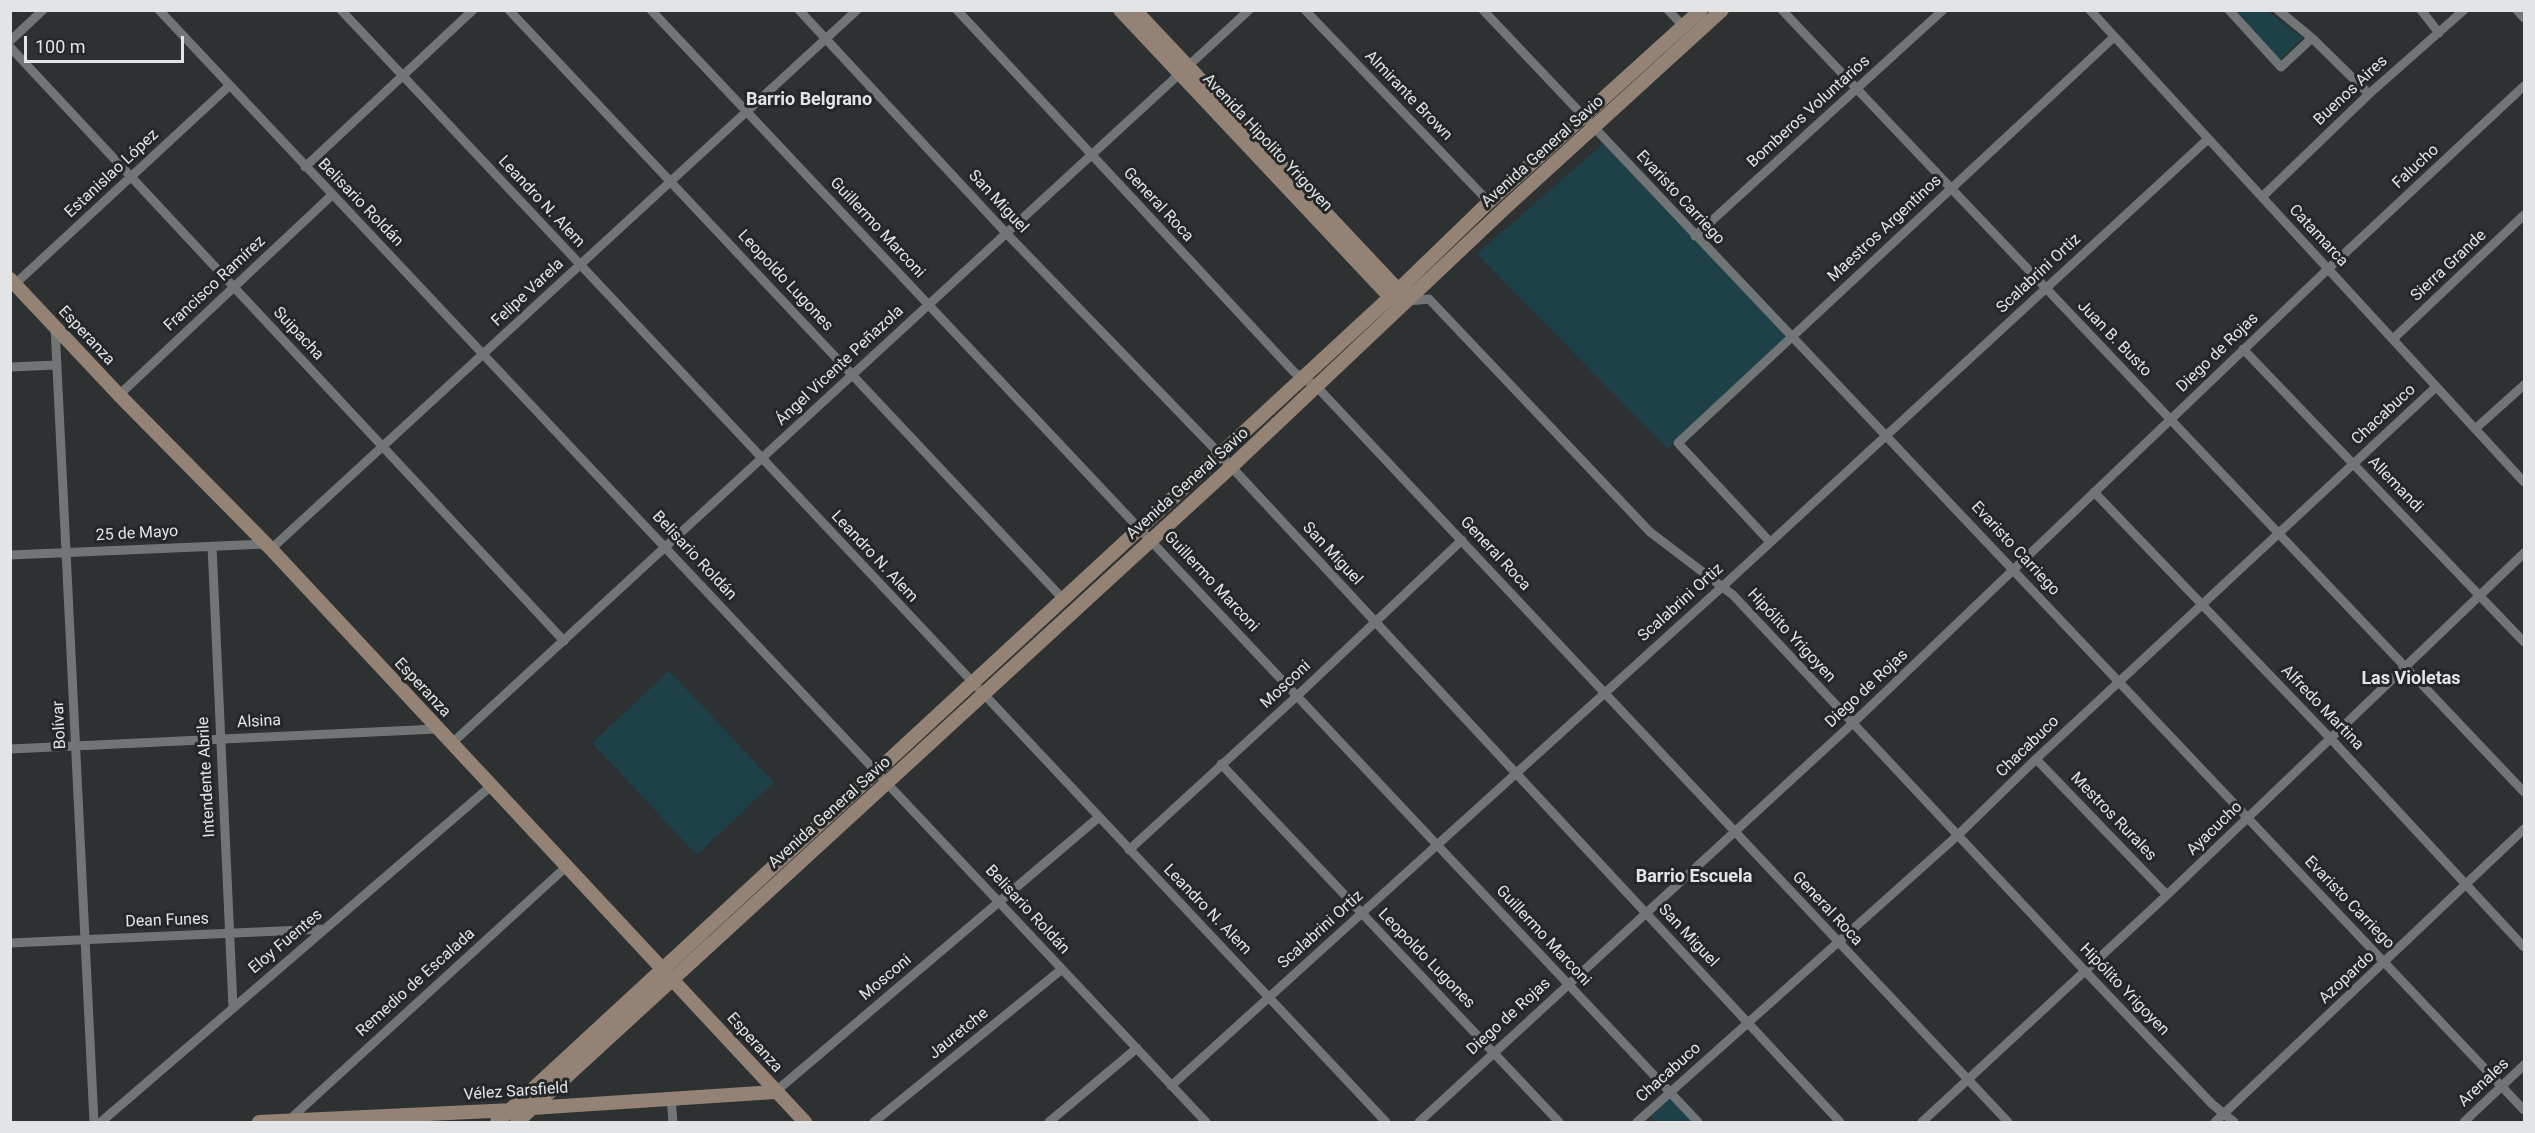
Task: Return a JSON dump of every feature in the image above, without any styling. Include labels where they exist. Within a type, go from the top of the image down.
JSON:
[{"type":"main road","name":"Avenida Hipolito Yrigoyen","points":[[1120,10],[1184,71],[1394,293],[1409,301]]},
{"type":"main road","name":"Avenida Hipolito Yrigoyen","points":[[1135,10],[1184,71]]},
{"type":"main road","name":"Avenida General Savio","points":[[667,973],[887,783],[1317,387],[1505,208],[1593,128],[1688,32],[1701,10]]},
{"type":"main road","name":"Avenida General Savio","points":[[667,973],[876,772],[1220,455],[1489,202],[1583,117],[1688,32],[1722,10]]},
{"type":"main road","name":"Esperanza","points":[[13,281],[119,395],[268,546],[436,729],[805,1122]]},
{"type":"main road","points":[[533,1108],[667,973]]},
{"type":"main road","points":[[497,1122],[514,1116],[667,973]]},
{"type":"main road","name":"Vélez Sarsfield","points":[[259,1122],[514,1116],[533,1108],[775,1092]]},
{"type":"street","points":[[13,35],[43,10]]},
{"type":"street","name":"Belisario Roldán","points":[[159,10],[1206,1122]]},
{"type":"street","name":"Leandro N. Alem","points":[[341,10],[1386,1122]]},
{"type":"street","points":[[305,167],[473,10]]},
{"type":"street","name":"Leopoldo Lugones","points":[[509,10],[1063,600]]},
{"type":"street","name":"Guillermo Marconi","points":[[651,10],[1698,1122]]},
{"type":"street","name":"San Miguel","points":[[799,10],[1007,234],[1220,455],[1840,1122]]},
{"type":"street","name":"Felipe Varela","points":[[268,546],[383,447],[857,10]]},
{"type":"street","name":"General Roca","points":[[957,10],[1301,379],[1317,387],[2008,1122]]},
{"type":"street","name":"Ángel Vicente Peñazola","points":[[451,744],[1249,10]]},
{"type":"street","name":"Almirante Brown","points":[[1305,10],[1489,202]]},
{"type":"street","name":"Evaristo Carriego","points":[[1483,10],[2524,1110]]},
{"type":"street","points":[[1668,10],[1688,32]]},
{"type":"street","name":"Juan B. Busto","points":[[1782,10],[2524,792]]},
{"type":"street","name":"Bomberos Voluntarios","points":[[1695,236],[1943,10]]},
{"type":"street","name":"Catamarca","points":[[2090,10],[2524,483]]},
{"type":"street","points":[[2229,10],[2280,67],[2312,38]]},
{"type":"street","points":[[2278,10],[2312,38],[2369,94]]},
{"type":"street","points":[[2421,10],[2439,33]]},
{"type":"street","name":"Buenos Aires","points":[[2262,197],[2369,94],[2464,10]]},
{"type":"street","points":[[2517,10],[2524,18]]},
{"type":"street","name":"Maestros Argentinos","points":[[1770,542],[1678,443],[2114,37]]},
{"type":"street","name":"Suipacha","points":[[10,47],[564,641]]},
{"type":"street","name":"Estanislao López","points":[[13,281],[131,177],[229,86]]},
{"type":"street","name":"Falucho","points":[[2328,269],[2524,86]]},
{"type":"street","name":"Scalabrini Ortiz","points":[[1171,1086],[1723,585],[2208,138]]},
{"type":"street","name":"Francisco Ramírez","points":[[119,395],[332,195]]},
{"type":"street","name":"Sierra Grande","points":[[2393,339],[2523,219]]},
{"type":"street","name":"Diego de Rojas","points":[[1419,1122],[1853,723],[2328,269]]},
{"type":"street","name":"Hipólito Yrigoyen","points":[[1409,301],[1429,299],[1650,532],[1723,585],[2085,971],[2234,1122]]},
{"type":"street","name":"Bolívar","points":[[55,327],[94,1122]]},
{"type":"street","name":"Allemandi","points":[[2243,349],[2524,642]]},
{"type":"street","points":[[10,367],[57,365]]},
{"type":"street","points":[[2475,429],[2524,385]]},
{"type":"street","name":"Chacabuco","points":[[1636,1122],[1957,836],[2036,759],[2436,387]]},
{"type":"street","name":"Alfredo Martina","points":[[2094,492],[2332,740],[2524,947]]},
{"type":"street","name":"Mosconi","points":[[1129,850],[1462,540]]},
{"type":"street","name":"25 de Mayo","points":[[10,555],[212,546],[268,546]]},
{"type":"street","name":"Intendente Abrile","points":[[212,546],[233,1007]]},
{"type":"street","name":"Ayacucho","points":[[1922,1122],[2332,740],[2524,554]]},
{"type":"street","name":"Alsina","points":[[10,748],[436,729]]},
{"type":"street","name":"Mestros Rurales","points":[[2036,759],[2167,895]]},
{"type":"street","name":"Leopoldo Lugones","points":[[1221,764],[1559,1122]]},
{"type":"street","name":"Eloy Fuentes","points":[[101,1122],[491,786]]},
{"type":"street","name":"Mosconi","points":[[775,1092],[1099,818]]},
{"type":"street","name":"Azopardo","points":[[2215,1122],[2524,829]]},
{"type":"street","name":"Remedio de Escalada","points":[[287,1122],[566,867]]},
{"type":"street","name":"Dean Funes","points":[[10,943],[325,929]]},
{"type":"street","name":"Jauretche","points":[[874,1122],[1062,969]]},
{"type":"street","points":[[1049,1122],[1137,1048]]},
{"type":"street","name":"Arenales","points":[[2464,1122],[2524,1065]]},
{"type":"street","points":[[671,1098],[673,1122]]},
{"type":"shaded area","points":[[2235,11],[2266,11],[2303,38],[2279,60]]},
{"type":"shaded area","points":[[1606,141],[1791,337],[1668,449],[1477,254]]},
{"type":"shaded area","points":[[669,671],[774,782],[697,855],[592,743]]},
{"type":"shaded area","points":[[1670,1093],[1698,1122],[1656,1122],[1647,1113]]},
{"type":"district","name":"Barrio Belgrano","points":[[809,100]]},
{"type":"district","name":"Las Violetas","points":[[2411,679]]},
{"type":"district","name":"Barrio Escuela","points":[[1694,877]]}]
